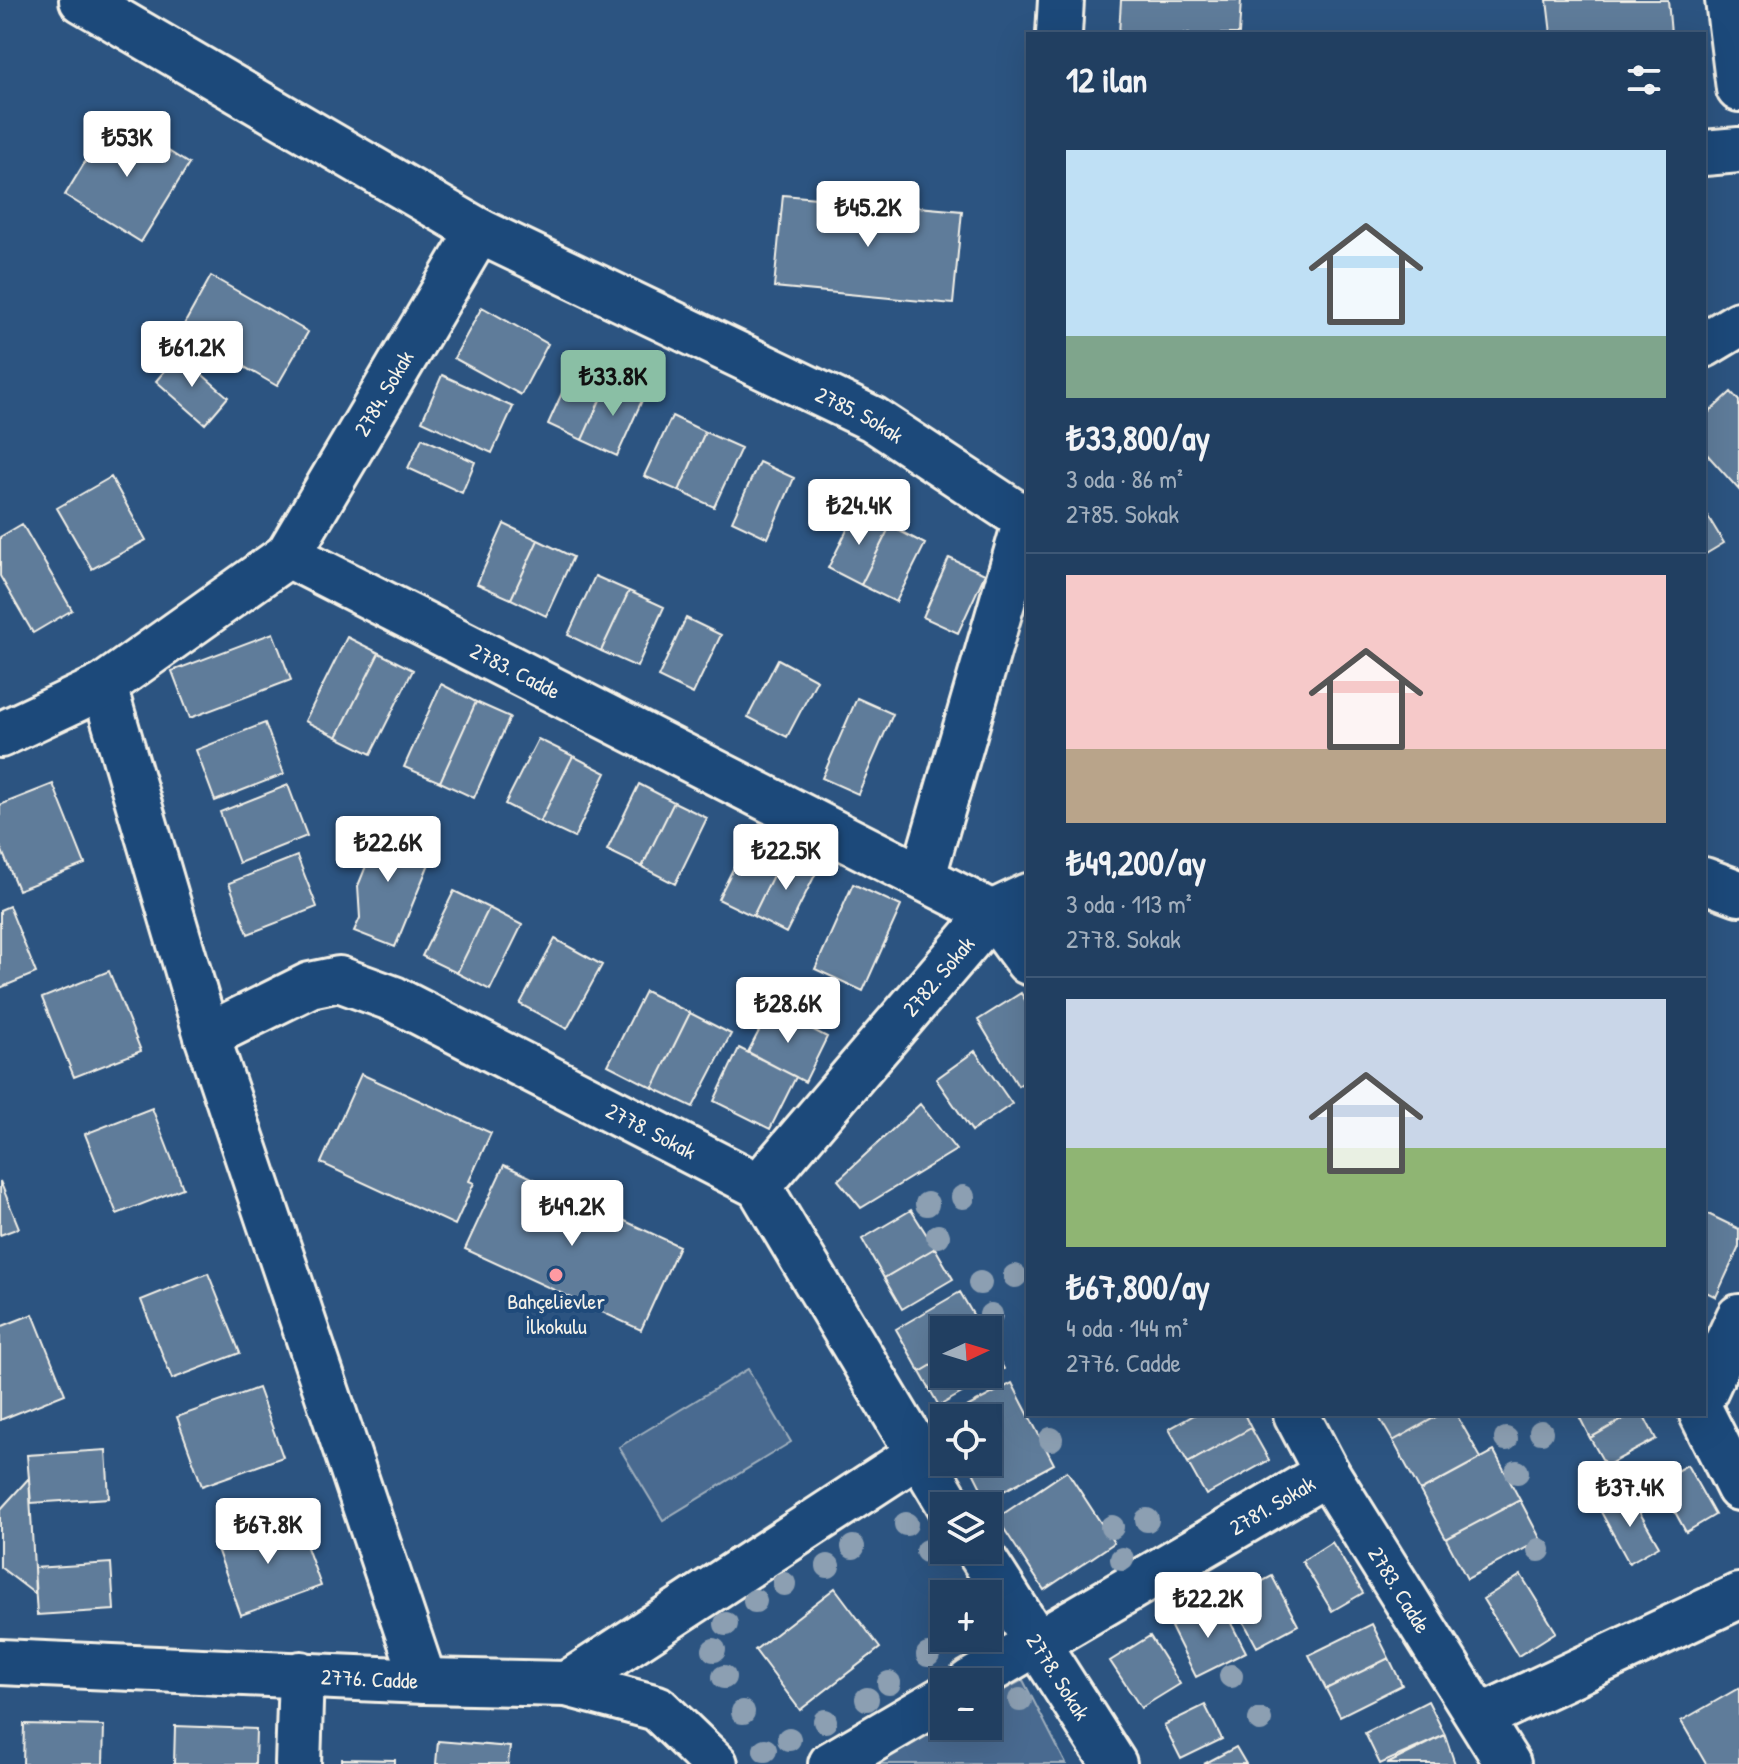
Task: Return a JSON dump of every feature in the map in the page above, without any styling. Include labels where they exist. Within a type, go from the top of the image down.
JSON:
[{"type":"street","name":"2785. Sokak","points":[[82,0],[479,231],[873,419],[1026,510]]},
{"type":"street","points":[[1059,32],[1061,0]]},
{"type":"street","points":[[1728,0],[1739,89]]},
{"type":"street","points":[[1706,153],[1739,150]]},
{"type":"street","name":"2784. Sokak","points":[[288,555],[479,231]]},
{"type":"street","points":[[1706,344],[1739,324]]},
{"type":"street","name":"2785. Sokak","points":[[923,876],[1026,515]]},
{"type":"street","points":[[0,735],[104,686],[288,555]]},
{"type":"street","name":"2783. Cadde","points":[[288,555],[923,876],[1010,905],[1026,956]]},
{"type":"street","points":[[104,686],[207,1036],[424,1681]]},
{"type":"street","points":[[1706,881],[1739,893]]},
{"type":"street","name":"2782. Sokak","points":[[759,1186],[1010,905]]},
{"type":"street","name":"2778. Sokak","points":[[207,1036],[310,985],[339,979],[394,999],[759,1186]]},
{"type":"street","points":[[759,1186],[941,1492]]},
{"type":"street","points":[[1706,1389],[1739,1317]]},
{"type":"street","name":"2783. Cadde","points":[[1297,1416],[1327,1473],[1508,1764]]},
{"type":"street","points":[[1703,1416],[1739,1488]]},
{"type":"street","points":[[567,1684],[917,1455]]},
{"type":"street","name":"2781. Sokak","points":[[994,1668],[1327,1473]]},
{"type":"street","name":"2778. Sokak","points":[[987,1564],[1114,1764]]},
{"type":"street","points":[[1481,1717],[1739,1596]]},
{"type":"street","name":"2776. Cadde","points":[[0,1662],[424,1681],[567,1684],[657,1708],[715,1764]]},
{"type":"street","points":[[298,1764],[301,1674]]},
{"type":"street","points":[[831,1764],[930,1706]]},
{"type":"shaded area","points":[[748,1369],[791,1442],[663,1520],[619,1447]]},
{"type":"shaded area","points":[[1023,1680],[1066,1764],[861,1764],[930,1728],[930,1740],[1002,1740],[1002,1691]]},
{"type":"building","points":[[1121,0],[1241,0],[1239,32],[1119,32]]},
{"type":"building","points":[[1547,0],[1668,0],[1671,32],[1551,32]]},
{"type":"building","points":[[113,116],[189,164],[141,242],[65,195]]},
{"type":"building","points":[[783,195],[962,211],[953,304],[774,287]]},
{"type":"building","points":[[211,276],[308,332],[277,386],[181,330]]},
{"type":"building","points":[[482,307],[548,344],[521,395],[454,358]]},
{"type":"building","points":[[179,354],[228,397],[205,424],[156,381]]},
{"type":"building","points":[[575,364],[609,380],[582,440],[548,424]]},
{"type":"building","points":[[442,375],[513,407],[492,453],[422,421]]},
{"type":"building","points":[[609,380],[644,396],[617,456],[582,440]]},
{"type":"building","points":[[1731,392],[1739,401],[1739,490],[1706,453],[1706,415]]},
{"type":"building","points":[[672,416],[705,432],[679,491],[644,476]]},
{"type":"building","points":[[705,432],[741,448],[714,507],[679,491]]},
{"type":"building","points":[[422,438],[475,462],[462,493],[408,468]]},
{"type":"building","points":[[759,462],[794,478],[768,538],[732,521]]},
{"type":"building","points":[[111,477],[146,540],[92,569],[57,508]]},
{"type":"building","points":[[857,510],[890,526],[861,585],[828,568]]},
{"type":"building","points":[[1706,513],[1724,543],[1706,554]]},
{"type":"building","points":[[22,524],[72,610],[33,633],[0,576],[0,537]]},
{"type":"building","points":[[504,524],[538,540],[511,599],[477,584]]},
{"type":"building","points":[[890,526],[925,544],[896,602],[861,585]]},
{"type":"building","points":[[538,540],[573,557],[546,616],[511,599]]},
{"type":"building","points":[[949,558],[985,574],[958,633],[923,617]]},
{"type":"building","points":[[595,576],[629,591],[601,651],[568,635]]},
{"type":"building","points":[[629,591],[664,607],[637,667],[601,651]]},
{"type":"building","points":[[686,618],[721,635],[693,694],[658,677]]},
{"type":"building","points":[[273,633],[291,680],[190,718],[172,671]]},
{"type":"building","points":[[347,637],[379,653],[337,737],[305,721]]},
{"type":"building","points":[[379,653],[413,670],[371,754],[337,737]]},
{"type":"building","points":[[778,659],[817,680],[787,737],[748,717]]},
{"type":"building","points":[[441,684],[476,702],[440,782],[404,767]]},
{"type":"building","points":[[857,698],[893,714],[858,794],[822,778]]},
{"type":"building","points":[[476,702],[510,717],[474,798],[440,782]]},
{"type":"building","points":[[265,723],[284,774],[215,801],[196,750]]},
{"type":"building","points":[[538,739],[573,756],[540,822],[505,804]]},
{"type":"building","points":[[573,756],[606,773],[574,838],[540,822]]},
{"type":"building","points":[[53,784],[85,864],[18,890],[0,846],[0,805]]},
{"type":"building","points":[[639,784],[674,802],[642,867],[607,850]]},
{"type":"building","points":[[288,785],[307,836],[239,863],[220,812]]},
{"type":"building","points":[[674,802],[707,818],[675,884],[642,867]]},
{"type":"building","points":[[363,825],[433,854],[395,947],[354,931],[360,918],[358,886],[370,856],[354,849]]},
{"type":"building","points":[[751,833],[785,851],[753,916],[718,899]]},
{"type":"building","points":[[785,851],[819,867],[786,933],[753,916]]},
{"type":"building","points":[[297,856],[317,907],[248,934],[229,883]]},
{"type":"building","points":[[853,884],[901,906],[863,991],[815,969]]},
{"type":"building","points":[[454,891],[489,908],[457,973],[422,956]]},
{"type":"building","points":[[9,906],[36,973],[0,988],[0,910]]},
{"type":"building","points":[[489,908],[522,925],[490,990],[457,973]]},
{"type":"building","points":[[555,939],[602,965],[567,1029],[520,1004]]},
{"type":"building","points":[[109,971],[141,1051],[74,1077],[42,998]]},
{"type":"building","points":[[645,991],[690,1013],[653,1088],[608,1065]]},
{"type":"building","points":[[1021,993],[1026,1002],[1026,1080],[1018,1086],[978,1020]]},
{"type":"building","points":[[771,1008],[827,1037],[805,1082],[748,1052]]},
{"type":"building","points":[[690,1013],[731,1034],[693,1107],[653,1088]]},
{"type":"building","points":[[739,1048],[796,1077],[770,1129],[714,1101]]},
{"type":"building","points":[[975,1051],[1012,1104],[972,1131],[936,1079]]},
{"type":"building","points":[[361,1074],[491,1133],[469,1181],[474,1183],[455,1225],[321,1163]]},
{"type":"building","points":[[920,1104],[956,1150],[861,1208],[838,1180]]},
{"type":"building","points":[[152,1108],[183,1188],[117,1214],[85,1134]]},
{"type":"building","points":[[504,1165],[679,1246],[641,1330],[465,1249]]},
{"type":"building","points":[[0,1181],[19,1228],[0,1235]]},
{"type":"building","points":[[911,1210],[935,1248],[884,1278],[862,1239]]},
{"type":"building","points":[[1706,1213],[1739,1229],[1739,1247],[1716,1297],[1706,1292]]},
{"type":"building","points":[[935,1248],[953,1279],[902,1309],[884,1278]]},
{"type":"building","points":[[208,1273],[240,1353],[172,1379],[141,1300]]},
{"type":"building","points":[[960,1292],[974,1316],[930,1316],[930,1366],[920,1372],[896,1329]]},
{"type":"building","points":[[33,1314],[65,1394],[0,1420],[0,1327]]},
{"type":"building","points":[[930,1366],[930,1388],[971,1388],[938,1404],[920,1372]]},
{"type":"building","points":[[1012,1383],[1026,1416],[1029,1416],[1054,1464],[1002,1492],[983,1492],[975,1476],[1002,1476],[1002,1404],[972,1404]]},
{"type":"building","points":[[258,1388],[283,1457],[202,1486],[177,1417]]},
{"type":"building","points":[[1192,1416],[1245,1416],[1251,1428],[1188,1463],[1169,1429]]},
{"type":"building","points":[[1378,1416],[1437,1416],[1393,1441]]},
{"type":"building","points":[[1437,1416],[1457,1416],[1481,1458],[1420,1491],[1393,1441]]},
{"type":"building","points":[[1579,1416],[1629,1416],[1590,1438]]},
{"type":"building","points":[[1629,1416],[1644,1416],[1656,1439],[1606,1466],[1590,1438]]},
{"type":"building","points":[[1251,1428],[1269,1460],[1206,1495],[1188,1463]]},
{"type":"building","points":[[106,1450],[109,1498],[31,1503],[27,1455]]},
{"type":"building","points":[[1494,1451],[1520,1500],[1446,1539],[1420,1491]]},
{"type":"building","points":[[1687,1465],[1715,1515],[1686,1532],[1658,1481]]},
{"type":"building","points":[[1067,1471],[1114,1543],[1044,1590],[1002,1526],[1002,1515]]},
{"type":"building","points":[[29,1478],[35,1594],[0,1567],[0,1510]]},
{"type":"building","points":[[1630,1496],[1659,1546],[1629,1563],[1601,1512]]},
{"type":"building","points":[[1520,1500],[1541,1540],[1467,1579],[1446,1539]]},
{"type":"building","points":[[296,1517],[321,1586],[241,1615],[216,1546]]},
{"type":"building","points":[[1332,1542],[1363,1593],[1332,1611],[1302,1561]]},
{"type":"building","points":[[111,1563],[114,1610],[37,1615],[34,1568]]},
{"type":"building","points":[[1521,1575],[1556,1632],[1518,1656],[1483,1599]]},
{"type":"building","points":[[1272,1576],[1298,1625],[1257,1647],[1231,1598]]},
{"type":"building","points":[[835,1588],[880,1648],[800,1710],[755,1650]]},
{"type":"building","points":[[1220,1602],[1246,1652],[1196,1677],[1171,1627]]},
{"type":"building","points":[[1372,1624],[1389,1658],[1326,1689],[1309,1655]]},
{"type":"building","points":[[1150,1636],[1180,1684],[1141,1708],[1110,1661]]},
{"type":"building","points":[[1389,1658],[1402,1685],[1340,1716],[1326,1689]]},
{"type":"building","points":[[1739,1688],[1739,1764],[1706,1764],[1681,1721]]},
{"type":"building","points":[[1428,1701],[1445,1735],[1380,1764],[1365,1733]]},
{"type":"building","points":[[1205,1705],[1222,1739],[1181,1759],[1164,1725]]},
{"type":"building","points":[[24,1724],[104,1726],[103,1764],[23,1764]]},
{"type":"building","points":[[175,1726],[256,1729],[255,1764],[174,1764]]},
{"type":"building","points":[[1445,1735],[1455,1764],[1387,1764]]},
{"type":"building","points":[[438,1741],[510,1747],[508,1764],[436,1764]]},
{"type":"building","points":[[1236,1747],[1246,1764],[1204,1764]]},
{"type":"building","points":[[342,1759],[395,1760],[395,1764],[342,1764]]},
{"type":"place","name":"Bahçelievler İlkokulu","points":[[556,1275]]}]
